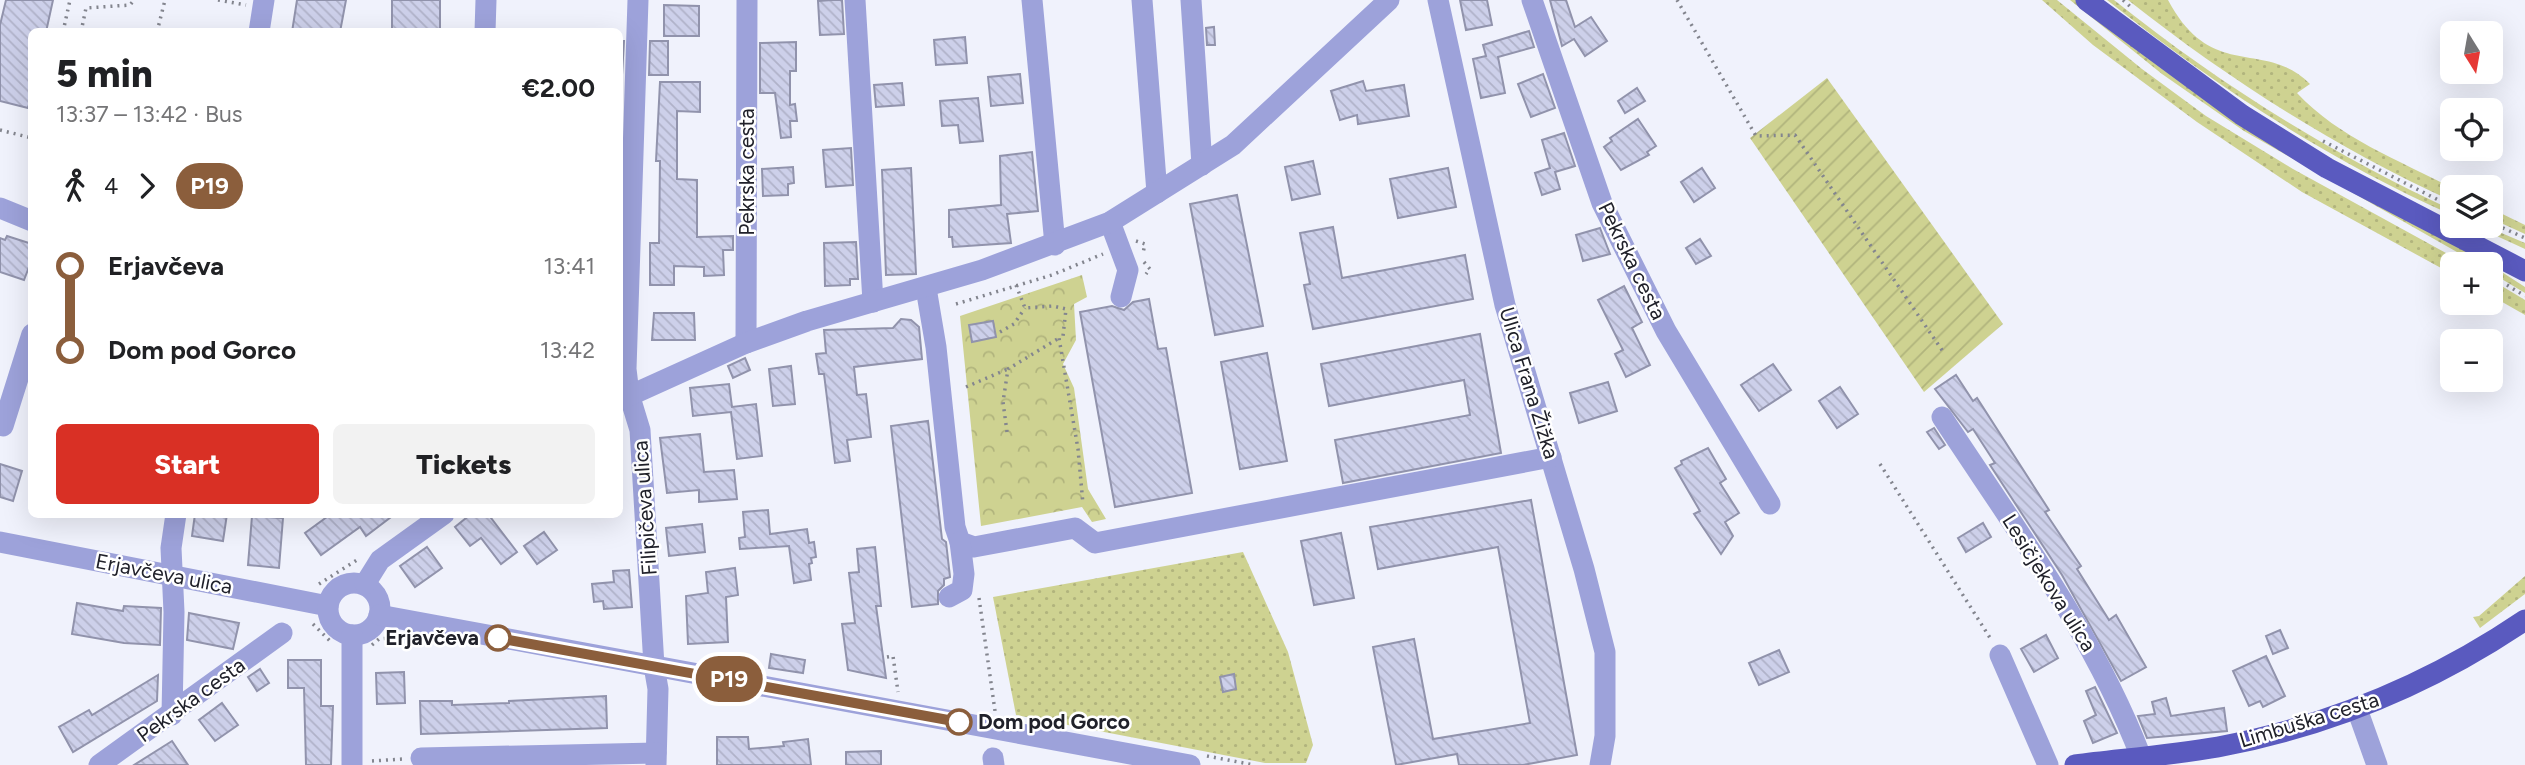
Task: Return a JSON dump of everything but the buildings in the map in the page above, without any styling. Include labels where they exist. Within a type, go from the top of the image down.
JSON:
[{"type":"main road","points":[[2086,0],[2242,116],[2328,168],[2525,271]]},
{"type":"main road","name":"Limbuška cesta","points":[[2075,765],[2242,742],[2357,709],[2435,675],[2483,649],[2525,620]]},
{"type":"street","points":[[485,28],[486,0]]},
{"type":"street","name":"Filipičeva ulica","points":[[638,0],[624,397],[640,430],[654,666],[659,689],[656,759]]},
{"type":"street","name":"Pekrska cesta","points":[[746,343],[747,0]]},
{"type":"street","points":[[855,0],[873,302]]},
{"type":"street","points":[[1032,0],[1055,245]]},
{"type":"street","points":[[1142,0],[1157,193]]},
{"type":"street","points":[[1191,0],[1202,165]]},
{"type":"street","points":[[624,397],[746,343],[807,321],[926,288],[1055,245],[1110,222],[1233,145],[1389,0]]},
{"type":"street","name":"Ulica Frana Žižka","points":[[1438,0],[1505,305],[1552,457],[1605,652],[1605,736],[1600,765]]},
{"type":"street","name":"Pekrska cesta","points":[[1532,0],[1602,203],[1666,331],[1770,504]]},
{"type":"street","points":[[260,28],[263,4]]},
{"type":"street","points":[[0,208],[28,219]]},
{"type":"street","points":[[1110,222],[1128,270],[1121,297]]},
{"type":"street","points":[[926,288],[936,347],[955,527],[964,574],[962,590],[949,597]]},
{"type":"street","points":[[4,426],[28,347]]},
{"type":"street","name":"Lesičjekova ulica","points":[[1942,418],[2076,621],[2114,692],[2141,757]]},
{"type":"street","points":[[960,542],[974,547],[1075,528],[1095,543],[1241,518],[1552,457]]},
{"type":"street","points":[[172,715],[174,574],[171,548],[175,518]]},
{"type":"street","points":[[365,584],[380,560],[438,518]]},
{"type":"street","name":"Erjavčeva ulica","points":[[0,542],[328,606]]},
{"type":"street","points":[[365,584],[377,596],[379,615],[368,631],[352,635],[334,625],[328,606],[332,596],[342,585],[365,584]]},
{"type":"street","points":[[379,615],[1190,765]]},
{"type":"street","name":"Pekrska cesta","points":[[99,765],[123,758],[172,715],[282,633]]},
{"type":"street","points":[[352,635],[352,764]]},
{"type":"street","points":[[2000,655],[2048,765]]},
{"type":"street","points":[[2357,709],[2377,765]]},
{"type":"street","points":[[421,758],[656,759]]},
{"type":"path","points":[[64,28],[71,0]]},
{"type":"path","points":[[82,28],[86,8],[130,5],[134,0]]},
{"type":"path","points":[[158,28],[165,0]]},
{"type":"path","points":[[218,0],[263,4]]},
{"type":"path","points":[[1677,0],[1756,136],[1795,135],[1944,353]]},
{"type":"path","points":[[2123,0],[2142,16]]},
{"type":"path","points":[[0,130],[28,137]]},
{"type":"path","points":[[2322,140],[2440,201]]},
{"type":"path","points":[[2503,228],[2525,239]]},
{"type":"path","points":[[956,304],[1052,275],[1119,247]]},
{"type":"path","points":[[1016,285],[1025,308]]},
{"type":"path","points":[[965,387],[1007,369],[1063,336],[1066,309],[1053,306],[1025,308]]},
{"type":"path","points":[[1000,332],[1014,324],[1025,308]]},
{"type":"path","points":[[1059,338],[1078,449],[1083,504]]},
{"type":"path","points":[[1007,369],[1003,402],[1007,432]]},
{"type":"path","points":[[1880,464],[1978,615],[2000,655]]},
{"type":"path","points":[[978,592],[996,717]]},
{"type":"path","points":[[307,621],[321,629],[338,652]]},
{"type":"path","points":[[368,653],[379,639],[393,638]]},
{"type":"path","points":[[887,657],[892,656],[899,701]]},
{"type":"path","points":[[352,764],[421,758]]},
{"type":"green space","points":[[2042,0],[2057,0],[2142,69],[2206,116],[2293,169],[2444,252],[2440,252],[2440,267],[2302,192],[2197,122],[2093,45]]},
{"type":"green space","points":[[2070,0],[2079,0],[2440,232],[2440,238],[2449,238],[2470,252],[2457,252],[2244,131],[2162,74]]},
{"type":"green space","points":[[2107,0],[2114,0],[2194,60],[2277,115],[2362,165],[2440,204],[2440,209],[2359,169],[2272,118],[2148,32]]},
{"type":"green space","points":[[2128,0],[2168,0],[2185,26],[2202,42],[2220,51],[2275,63],[2293,71],[2310,84],[2297,93],[2314,109],[2370,147],[2440,182],[2440,195],[2325,135],[2244,84]]},
{"type":"green space","points":[[1827,78],[2003,324],[1924,392],[1750,138]]},
{"type":"green space","points":[[2503,214],[2525,225],[2525,234],[2503,224]]},
{"type":"green space","points":[[2503,234],[2525,243],[2525,249],[2501,238]]},
{"type":"green space","points":[[2503,273],[2525,287],[2525,293],[2503,280]]},
{"type":"green space","points":[[1082,275],[1087,297],[1074,304],[1076,340],[1063,364],[1074,388],[1088,489],[1106,519],[1092,522],[1082,507],[981,526],[960,316]]},
{"type":"green space","points":[[2503,287],[2525,300],[2525,315],[2503,302]]},
{"type":"green space","points":[[1243,552],[1288,652],[1313,745],[1306,763],[1265,763],[1016,715],[993,597]]},
{"type":"green space","points":[[2525,576],[2525,594],[2480,628],[2473,617],[2479,616]]},
{"type":"bus line","name":"P19","points":[[498,638],[959,722]]},
{"type":"place","name":"Erjavčeva","points":[[498,638]]},
{"type":"place","name":"Dom pod Gorco","points":[[959,722]]}]
